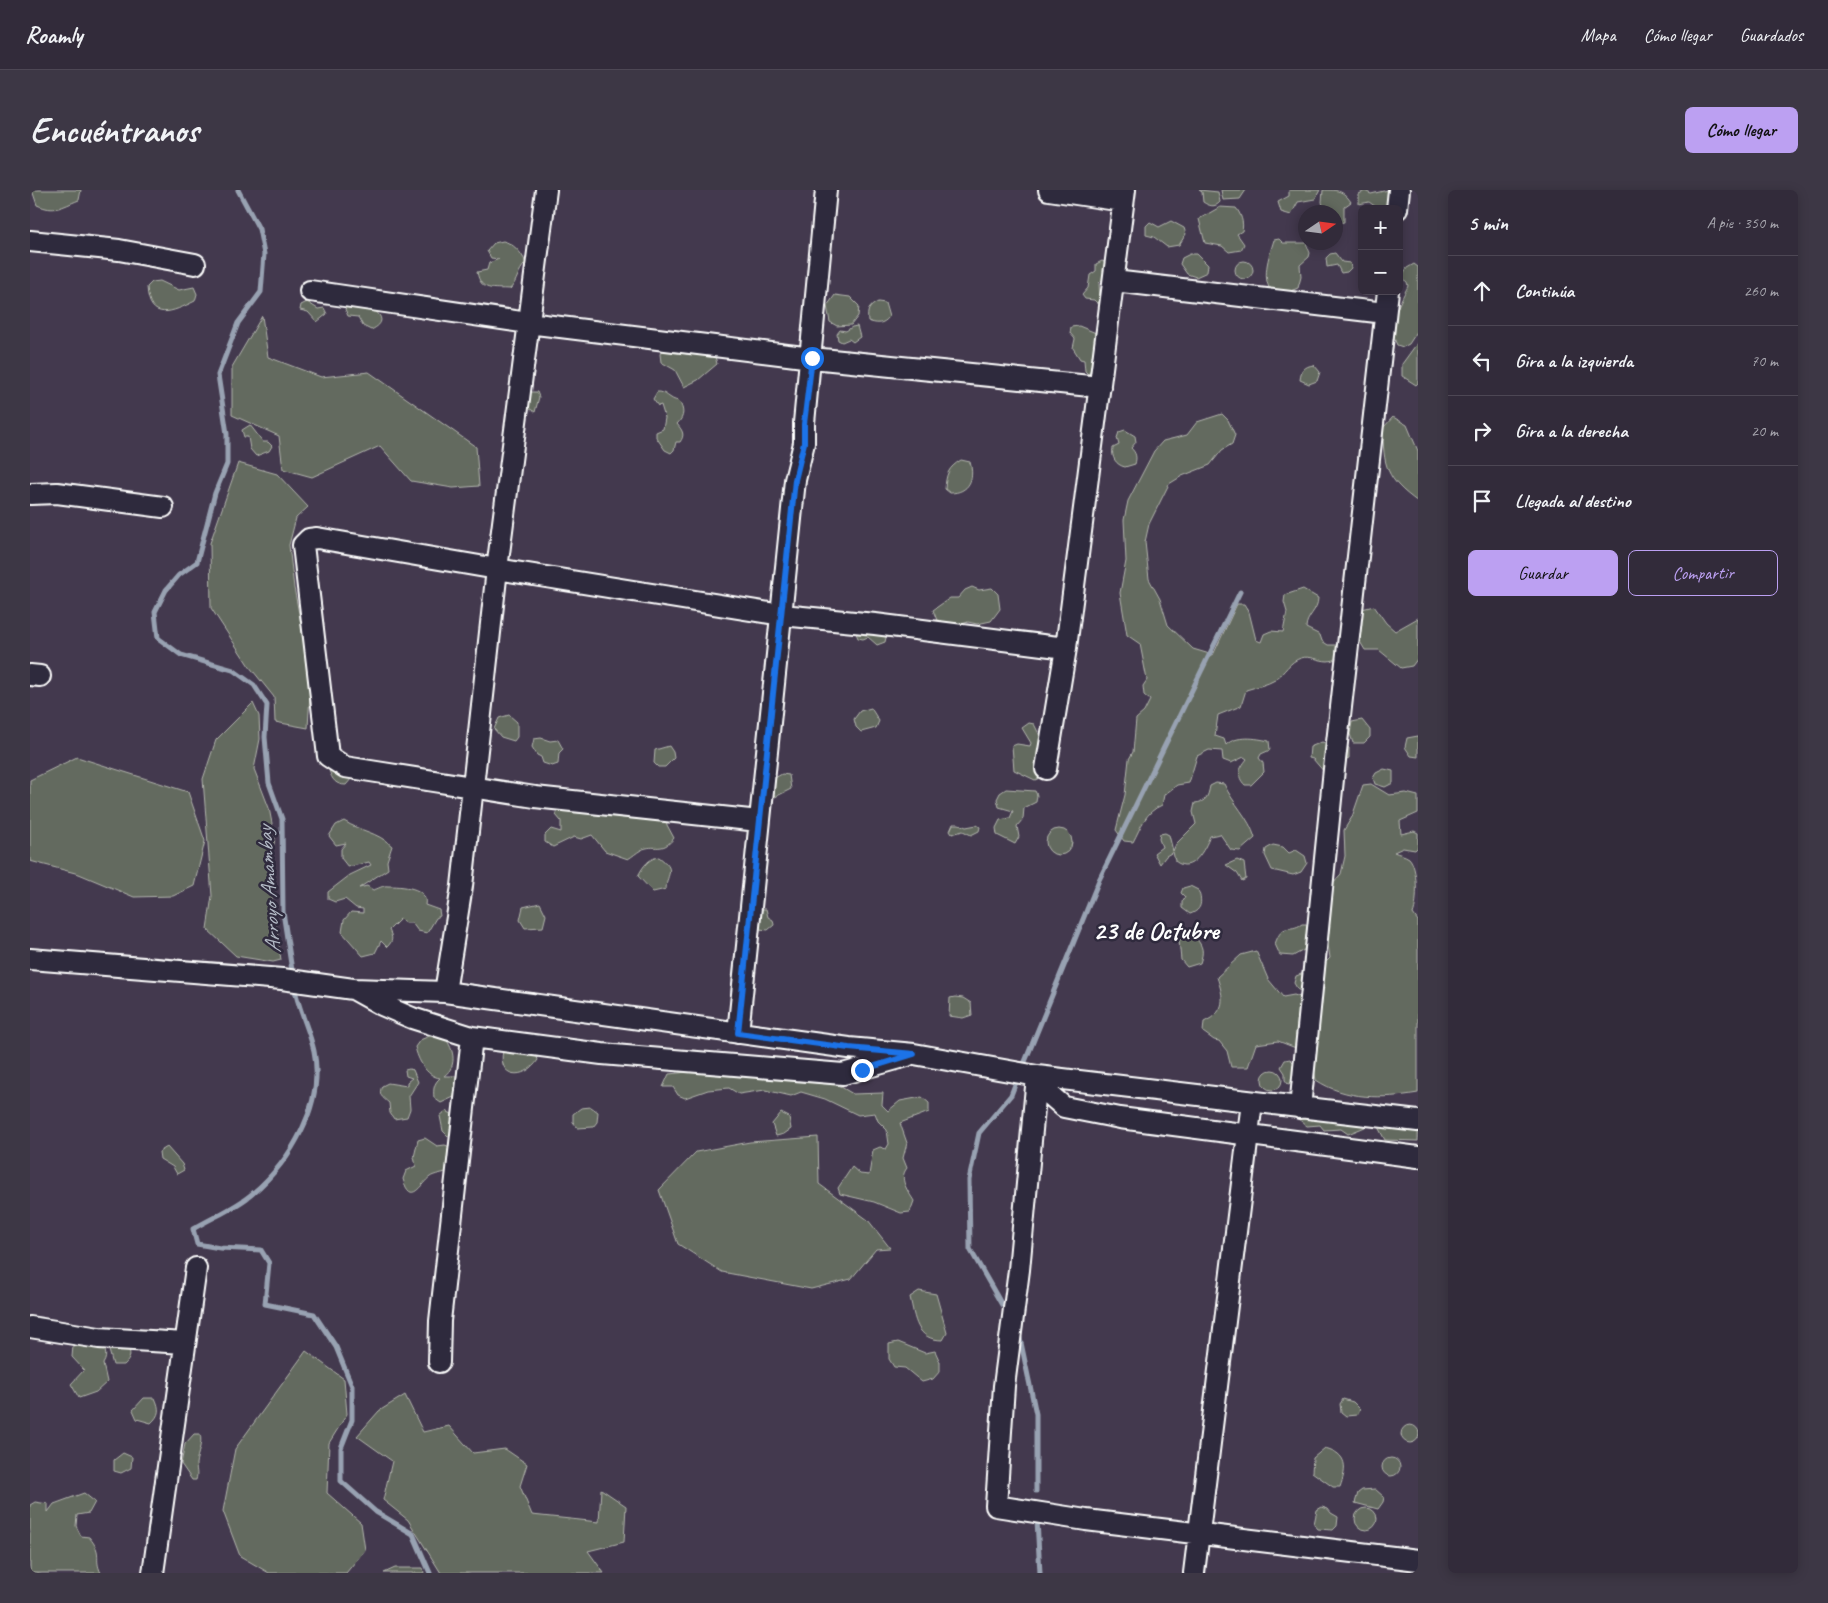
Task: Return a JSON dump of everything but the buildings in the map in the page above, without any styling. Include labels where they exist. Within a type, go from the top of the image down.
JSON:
[{"type":"street","points":[[445,992],[462,886],[471,788],[497,570],[546,190]]},
{"type":"street","points":[[738,1033],[795,480],[804,443],[804,424],[812,358],[826,190]]},
{"type":"street","points":[[1046,769],[1066,648],[1124,195],[1049,190]]},
{"type":"street","points":[[1397,205],[1399,190]]},
{"type":"street","points":[[30,241],[119,250],[195,264]]},
{"type":"street","points":[[1114,281],[1385,313]]},
{"type":"street","points":[[310,291],[528,323],[812,358],[1100,387]]},
{"type":"street","points":[[1300,1108],[1336,752],[1387,295]]},
{"type":"street","points":[[30,494],[57,493],[163,508]]},
{"type":"street","points":[[759,821],[535,797],[345,767],[328,756],[303,545],[309,539],[317,538],[497,570],[782,615],[875,624],[1066,648]]},
{"type":"street","points":[[31,964],[282,978],[353,989],[445,992],[849,1048],[914,1054],[1031,1075],[1418,1121]]},
{"type":"street","points":[[353,989],[382,1005],[412,1018],[472,1037],[602,1054],[842,1074],[914,1054]]},
{"type":"street","points":[[439,1362],[440,1321],[472,1037]]},
{"type":"street","points":[[1031,1075],[1064,1107],[1120,1118],[1418,1157]]},
{"type":"street","points":[[1031,1075],[1019,1270],[1004,1386],[996,1506],[1029,1513],[1418,1560]]},
{"type":"street","points":[[1194,1573],[1252,1102]]},
{"type":"street","points":[[153,1573],[196,1268]]},
{"type":"street","points":[[30,1327],[89,1337],[186,1343]]},
{"type":"green space","points":[[32,190],[81,190],[79,200],[63,207],[49,209],[37,205]]},
{"type":"green space","points":[[1199,190],[1218,192],[1220,202],[1214,206],[1203,202],[1202,192]]},
{"type":"green space","points":[[1221,190],[1246,190],[1240,199],[1223,200]]},
{"type":"green space","points":[[1289,190],[1320,190],[1315,199],[1298,202],[1291,215],[1281,212],[1278,202],[1289,196]]},
{"type":"green space","points":[[1323,190],[1332,190],[1345,195],[1351,202],[1344,207],[1344,222],[1343,205],[1323,205]]},
{"type":"green space","points":[[1388,190],[1393,194],[1391,205],[1373,205],[1369,202],[1359,204],[1359,194],[1365,191],[1371,194]]},
{"type":"green space","points":[[1220,207],[1236,208],[1239,213],[1243,228],[1237,234],[1244,244],[1241,250],[1229,252],[1222,246],[1205,243],[1199,219]]},
{"type":"green space","points":[[1171,221],[1184,228],[1186,234],[1179,245],[1167,247],[1154,237],[1146,235],[1146,226],[1150,222],[1159,227]]},
{"type":"green space","points":[[1279,239],[1283,243],[1298,243],[1298,250],[1309,250],[1310,253],[1309,257],[1300,265],[1301,277],[1298,288],[1280,295],[1273,293],[1269,288],[1266,275],[1274,240]]},
{"type":"green space","points":[[503,241],[517,249],[526,263],[510,289],[488,288],[481,283],[477,272],[487,270],[489,263],[499,259],[491,258],[487,251],[494,243]]},
{"type":"green space","points":[[1335,253],[1342,262],[1350,263],[1351,268],[1347,272],[1341,273],[1337,265],[1327,267],[1326,258],[1330,254]]},
{"type":"green space","points":[[1190,254],[1197,254],[1208,265],[1207,272],[1196,277],[1187,274],[1180,264],[1182,258]]},
{"type":"green space","points":[[1102,261],[1107,263],[1106,276],[1099,283],[1100,303],[1097,303],[1094,300],[1085,299],[1082,295],[1088,288],[1090,275],[1096,271],[1096,264]]},
{"type":"green space","points":[[1240,261],[1248,261],[1253,266],[1251,277],[1240,279],[1235,274],[1235,266]]},
{"type":"green space","points":[[1414,264],[1418,267],[1418,330],[1409,344],[1403,347],[1397,345],[1394,337],[1393,322],[1408,286],[1403,279],[1403,274],[1407,268]]},
{"type":"green space","points":[[160,281],[179,290],[194,287],[197,294],[195,301],[171,311],[157,310],[152,306],[147,287],[152,282]]},
{"type":"green space","points":[[835,295],[850,297],[859,306],[858,316],[851,325],[837,326],[830,322],[827,306]]},
{"type":"green space","points":[[353,299],[365,304],[380,316],[381,321],[378,325],[371,330],[363,326],[358,317],[348,316],[345,309]]},
{"type":"green space","points":[[307,302],[318,309],[324,308],[327,314],[317,322],[308,312],[300,310],[301,305]]},
{"type":"green space","points":[[878,302],[885,303],[889,317],[879,323],[868,321],[869,310]]},
{"type":"green space","points":[[262,316],[268,357],[321,377],[369,372],[476,447],[479,486],[453,488],[411,481],[380,446],[312,477],[283,469],[279,436],[232,415],[232,367]]},
{"type":"green space","points":[[857,326],[860,337],[853,342],[849,339],[842,342],[838,340],[837,334],[840,330],[846,331]]},
{"type":"green space","points":[[1079,326],[1096,333],[1100,340],[1099,348],[1094,353],[1095,369],[1088,374],[1085,371],[1084,360],[1080,359],[1073,348],[1075,339],[1070,333],[1071,327]]},
{"type":"green space","points":[[1418,342],[1418,383],[1416,385],[1402,376],[1402,364]]},
{"type":"green space","points":[[663,348],[687,354],[694,349],[714,352],[717,364],[698,380],[684,387],[675,370],[661,362],[660,354]]},
{"type":"green space","points":[[1314,365],[1320,372],[1317,381],[1309,384],[1300,380],[1304,370],[1308,366]]},
{"type":"green space","points":[[530,392],[537,392],[539,397],[535,412],[527,407],[522,398]]},
{"type":"green space","points":[[657,392],[679,401],[683,410],[677,424],[683,435],[680,442],[676,442],[671,453],[665,450],[656,437],[656,432],[663,429],[665,418],[661,405],[658,406],[653,399]]},
{"type":"green space","points":[[1222,414],[1228,420],[1235,435],[1232,444],[1222,450],[1210,465],[1182,476],[1169,484],[1149,524],[1145,542],[1149,579],[1160,599],[1168,625],[1193,649],[1213,655],[1237,604],[1244,604],[1249,612],[1256,640],[1261,642],[1264,634],[1271,631],[1283,632],[1287,612],[1284,602],[1285,595],[1303,589],[1318,598],[1306,628],[1320,635],[1322,641],[1328,645],[1338,645],[1341,624],[1358,610],[1374,606],[1386,623],[1395,631],[1418,618],[1418,658],[1412,666],[1401,668],[1379,650],[1365,650],[1359,640],[1336,659],[1328,661],[1308,657],[1301,658],[1290,664],[1275,680],[1246,690],[1241,706],[1218,715],[1215,736],[1224,739],[1226,745],[1241,739],[1252,738],[1269,741],[1270,750],[1261,754],[1259,758],[1263,763],[1264,772],[1251,785],[1245,785],[1240,779],[1240,772],[1247,759],[1244,757],[1231,763],[1223,760],[1222,751],[1209,750],[1197,756],[1189,783],[1177,785],[1164,795],[1162,805],[1147,816],[1133,842],[1124,841],[1116,830],[1125,795],[1129,759],[1133,752],[1136,719],[1144,712],[1150,700],[1144,695],[1143,686],[1147,680],[1140,644],[1127,635],[1120,593],[1126,561],[1124,520],[1128,501],[1154,451],[1163,441],[1187,435],[1197,422]]},
{"type":"green space","points":[[1393,417],[1407,425],[1418,451],[1418,502],[1399,486],[1388,471],[1384,452],[1383,428]]},
{"type":"green space","points":[[250,425],[263,442],[268,442],[272,446],[269,451],[256,456],[250,449],[248,437],[244,437],[242,430]]},
{"type":"green space","points":[[1125,430],[1135,436],[1136,442],[1131,448],[1136,455],[1136,459],[1135,464],[1125,467],[1117,462],[1114,457],[1113,448],[1119,445],[1117,438],[1119,432]]},
{"type":"green space","points":[[961,460],[970,462],[971,479],[962,491],[950,493],[945,489],[947,475],[950,469]]},
{"type":"green space","points":[[238,463],[277,474],[308,507],[296,518],[289,545],[294,588],[311,675],[308,728],[275,722],[274,697],[249,666],[211,608],[210,543]]},
{"type":"green space","points":[[972,587],[979,590],[992,588],[998,594],[1000,609],[991,621],[977,624],[968,622],[955,626],[938,623],[933,610],[950,598],[958,598],[965,590]]},
{"type":"green space","points":[[853,626],[887,633],[885,642],[877,645],[868,637],[858,638]]},
{"type":"green space","points":[[253,703],[259,716],[260,739],[254,769],[269,808],[275,839],[268,870],[281,960],[273,962],[236,956],[207,929],[212,896],[203,779],[216,740]]},
{"type":"green space","points":[[871,708],[879,721],[876,728],[861,732],[856,727],[854,719],[860,711]]},
{"type":"green space","points":[[509,715],[517,722],[517,737],[514,741],[501,737],[494,729],[499,718]]},
{"type":"green space","points":[[1362,720],[1370,730],[1370,737],[1364,743],[1353,743],[1350,734],[1352,722]]},
{"type":"green space","points":[[1029,723],[1034,724],[1042,740],[1046,775],[1035,780],[1014,770],[1012,746],[1017,744],[1030,746],[1031,743],[1022,728]]},
{"type":"green space","points":[[1418,736],[1418,757],[1411,756],[1405,747],[1407,738]]},
{"type":"green space","points":[[541,738],[550,741],[558,740],[563,749],[559,753],[558,764],[552,766],[543,763],[541,757],[537,755],[532,747],[534,739]]},
{"type":"green space","points":[[1322,742],[1333,746],[1342,743],[1349,748],[1349,758],[1325,773],[1313,759],[1309,758],[1310,747]]},
{"type":"green space","points":[[669,746],[674,758],[665,767],[658,767],[654,763],[655,750]]},
{"type":"green space","points":[[77,757],[188,792],[205,841],[194,886],[173,896],[134,897],[79,874],[30,861],[30,780]]},
{"type":"green space","points":[[334,765],[352,778],[346,785],[337,783],[333,779],[329,770]]},
{"type":"green space","points":[[1384,769],[1393,771],[1393,783],[1385,787],[1375,784],[1373,778],[1376,773]]},
{"type":"green space","points":[[782,774],[789,775],[791,789],[775,797],[770,788],[771,780]]},
{"type":"green space","points":[[1216,783],[1224,784],[1249,824],[1255,838],[1240,851],[1231,850],[1220,834],[1210,836],[1197,859],[1192,863],[1187,865],[1175,861],[1173,852],[1166,856],[1160,864],[1154,853],[1162,847],[1159,839],[1160,834],[1165,833],[1169,835],[1173,851],[1176,844],[1196,824],[1193,812],[1195,803],[1204,800],[1210,786]]},
{"type":"green space","points":[[1371,784],[1389,795],[1406,793],[1418,796],[1418,813],[1400,821],[1401,834],[1414,831],[1418,833],[1418,847],[1415,850],[1403,848],[1394,852],[1409,858],[1416,877],[1415,909],[1413,914],[1418,921],[1418,1093],[1378,1097],[1352,1094],[1328,1087],[1316,1080],[1311,1054],[1278,1041],[1256,1044],[1248,1067],[1231,1067],[1227,1051],[1219,1041],[1214,1040],[1203,1032],[1204,1022],[1217,1013],[1222,1003],[1217,977],[1241,955],[1256,951],[1268,979],[1283,997],[1294,995],[1300,997],[1302,1003],[1300,1007],[1317,1005],[1305,991],[1298,990],[1294,983],[1296,976],[1322,966],[1330,958],[1327,937],[1330,886],[1341,874],[1345,856],[1344,830],[1352,817],[1363,785]]},
{"type":"green space","points":[[1006,789],[1035,791],[1037,795],[1036,802],[1024,808],[1023,819],[1017,826],[1019,837],[1015,844],[997,835],[996,828],[1000,820],[1010,818],[1013,811],[999,807],[997,799],[1000,793]]},
{"type":"green space","points":[[560,806],[665,811],[667,825],[674,838],[666,846],[646,848],[628,859],[605,851],[592,835],[581,839],[574,837],[553,847],[545,842],[545,835],[551,829],[561,832],[561,821],[556,815]]},
{"type":"green space","points":[[344,821],[380,837],[392,846],[387,861],[388,869],[359,888],[367,886],[373,890],[384,886],[406,887],[423,894],[425,905],[439,910],[440,916],[436,918],[427,933],[418,931],[412,923],[406,923],[400,919],[389,930],[392,939],[387,947],[381,941],[375,953],[363,956],[342,932],[344,920],[351,912],[363,913],[363,909],[356,908],[345,899],[335,902],[328,899],[328,892],[350,875],[371,865],[369,862],[348,867],[341,858],[341,849],[346,843],[336,845],[329,836],[336,825]]},
{"type":"green space","points":[[953,824],[966,827],[977,825],[980,827],[979,831],[971,835],[963,831],[952,834],[950,831]]},
{"type":"green space","points":[[1059,829],[1068,833],[1072,842],[1068,851],[1059,855],[1050,851],[1046,842],[1050,833]]},
{"type":"green space","points":[[1273,845],[1283,847],[1289,853],[1296,850],[1305,856],[1307,863],[1301,872],[1293,875],[1272,870],[1265,855],[1266,849]]},
{"type":"green space","points":[[659,857],[668,865],[670,871],[666,889],[653,892],[638,876],[647,863]]},
{"type":"green space","points":[[1237,860],[1244,863],[1246,879],[1242,881],[1237,873],[1226,865]]},
{"type":"green space","points":[[1190,886],[1198,890],[1201,901],[1197,910],[1190,914],[1182,908],[1182,902],[1185,897],[1181,893],[1183,888]]},
{"type":"green space","points":[[540,903],[546,915],[543,927],[525,928],[520,920],[523,907]]},
{"type":"green space","points":[[761,909],[766,909],[768,917],[773,920],[774,925],[768,930],[759,929],[756,924],[755,913]]},
{"type":"green space","points":[[1302,924],[1310,927],[1304,950],[1293,956],[1280,955],[1275,944],[1281,932]]},
{"type":"green space","points":[[1186,937],[1196,938],[1202,952],[1200,963],[1187,967],[1181,960],[1179,940]]},
{"type":"green space","points":[[950,998],[963,998],[971,1003],[972,1015],[963,1018],[949,1016]]},
{"type":"green space","points":[[432,1035],[443,1035],[452,1050],[452,1067],[444,1076],[456,1076],[459,1081],[456,1096],[441,1103],[434,1098],[435,1084],[440,1078],[435,1077],[423,1067],[415,1047],[420,1040]]},
{"type":"green space","points":[[503,1051],[535,1051],[538,1060],[526,1071],[513,1074],[504,1067],[502,1060]]},
{"type":"green space","points":[[1290,1059],[1297,1066],[1296,1081],[1288,1084],[1281,1067],[1285,1060]]},
{"type":"green space","points":[[405,1070],[413,1070],[418,1082],[409,1096],[410,1109],[407,1117],[394,1119],[390,1113],[389,1103],[381,1096],[380,1092],[382,1086],[388,1083],[407,1086],[407,1082],[412,1078],[406,1076]]},
{"type":"green space","points":[[705,1070],[831,1081],[853,1094],[883,1093],[882,1105],[888,1111],[900,1101],[922,1097],[929,1103],[929,1112],[900,1123],[907,1143],[903,1158],[907,1168],[903,1176],[907,1189],[914,1201],[910,1212],[901,1213],[874,1202],[840,1194],[838,1188],[852,1167],[860,1174],[869,1175],[873,1150],[880,1147],[886,1149],[889,1144],[887,1130],[878,1121],[875,1113],[858,1115],[825,1099],[801,1092],[791,1096],[765,1090],[739,1094],[729,1088],[708,1090],[685,1098],[678,1095],[673,1087],[663,1087],[669,1074]]},
{"type":"green space","points":[[1272,1070],[1279,1073],[1282,1080],[1279,1087],[1272,1090],[1265,1087],[1262,1080],[1265,1073]]},
{"type":"green space","points":[[591,1107],[598,1112],[597,1122],[593,1127],[578,1128],[573,1122],[573,1114],[581,1108]]},
{"type":"green space","points":[[446,1111],[458,1117],[457,1135],[448,1136],[443,1131],[440,1116]]},
{"type":"green space","points":[[1295,1111],[1365,1122],[1365,1127],[1348,1134],[1341,1129],[1324,1130],[1320,1125],[1307,1126],[1297,1118]]},
{"type":"green space","points":[[781,1113],[789,1117],[791,1129],[784,1134],[776,1136],[772,1124]]},
{"type":"green space","points":[[1418,1119],[1418,1141],[1385,1140],[1378,1127],[1381,1123]]},
{"type":"green space","points":[[818,1137],[819,1184],[868,1220],[890,1248],[876,1249],[851,1279],[811,1289],[722,1272],[678,1244],[659,1190],[696,1152],[750,1142]]},
{"type":"green space","points":[[425,1138],[437,1146],[445,1145],[450,1147],[449,1171],[432,1176],[416,1191],[409,1191],[403,1179],[406,1171],[416,1166],[414,1157],[418,1140]]},
{"type":"green space","points":[[167,1147],[182,1164],[184,1170],[177,1174],[173,1167],[160,1159],[159,1152]]},
{"type":"green space","points":[[919,1291],[936,1294],[947,1333],[943,1340],[927,1336],[918,1327],[910,1297]]},
{"type":"green space","points":[[79,1336],[99,1338],[105,1351],[106,1357],[103,1364],[107,1382],[96,1392],[79,1398],[71,1384],[84,1370],[72,1357],[73,1346]]},
{"type":"green space","points":[[118,1342],[128,1345],[129,1348],[129,1358],[124,1365],[113,1365],[109,1350]]},
{"type":"green space","points":[[898,1342],[925,1353],[935,1351],[940,1362],[940,1371],[933,1379],[922,1382],[905,1368],[894,1367],[889,1359],[889,1344]]},
{"type":"green space","points":[[306,1351],[344,1379],[347,1414],[329,1443],[327,1493],[361,1523],[365,1550],[346,1573],[269,1573],[240,1556],[223,1511],[235,1449]]},
{"type":"green space","points":[[405,1395],[423,1432],[449,1426],[473,1453],[505,1449],[527,1464],[520,1486],[532,1515],[599,1522],[601,1489],[626,1506],[624,1542],[588,1551],[604,1573],[441,1573],[408,1520],[383,1500],[392,1461],[357,1436],[379,1411]]},
{"type":"green space","points":[[144,1398],[155,1398],[158,1405],[158,1414],[151,1423],[137,1419],[133,1410]]},
{"type":"green space","points":[[1343,1399],[1353,1402],[1360,1409],[1357,1415],[1346,1416],[1341,1412],[1340,1404]]},
{"type":"green space","points":[[1406,1425],[1414,1425],[1419,1430],[1417,1441],[1406,1443],[1401,1438],[1401,1430]]},
{"type":"green space","points":[[194,1434],[200,1434],[201,1442],[196,1464],[197,1478],[192,1480],[181,1464],[185,1444]]},
{"type":"green space","points":[[1325,1448],[1338,1454],[1344,1463],[1344,1474],[1340,1487],[1333,1487],[1312,1472],[1313,1458]]},
{"type":"green space","points":[[123,1453],[132,1457],[131,1468],[121,1473],[114,1471],[114,1460]]},
{"type":"green space","points":[[1387,1458],[1395,1458],[1400,1463],[1398,1474],[1387,1476],[1382,1471],[1382,1463]]},
{"type":"green space","points":[[1375,1489],[1384,1497],[1378,1509],[1355,1503],[1358,1493],[1362,1490]]},
{"type":"green space","points":[[84,1493],[95,1502],[89,1513],[77,1515],[76,1526],[81,1536],[89,1537],[96,1548],[101,1573],[30,1573],[30,1505],[35,1502],[48,1504],[48,1512],[54,1504]]},
{"type":"green space","points":[[1322,1507],[1338,1517],[1337,1526],[1333,1530],[1318,1529],[1314,1524],[1317,1510]]},
{"type":"green space","points":[[1362,1508],[1370,1508],[1377,1515],[1377,1523],[1370,1530],[1362,1530],[1355,1523],[1355,1515]]},
{"type":"green space","points":[[395,1568],[423,1568],[424,1573],[384,1573]]},
{"type":"waterway","name":"Arroyo Amambay","points":[[238,190],[259,229],[264,254],[261,292],[238,323],[218,375],[227,434],[227,464],[215,493],[197,562],[179,575],[166,590],[155,612],[158,638],[181,655],[233,670],[254,685],[267,705],[265,737],[269,783],[282,819],[283,912],[293,977]]},
{"type":"waterway","points":[[1022,1069],[1099,880],[1240,592]]},
{"type":"waterway","name":"Arroyo Amambay","points":[[294,985],[314,1051],[316,1071],[310,1111],[292,1148],[266,1181],[246,1199],[193,1229],[197,1244],[220,1248],[261,1250],[269,1263],[265,1304],[314,1314],[336,1347],[352,1386],[352,1420],[341,1448],[341,1481],[376,1512],[413,1534],[430,1573]]},
{"type":"waterway","points":[[1002,1305],[970,1249],[969,1180],[979,1133],[1011,1095],[1018,1077]]},
{"type":"waterway","points":[[1020,1338],[1036,1414],[1036,1491]]},
{"type":"waterway","points":[[1037,1520],[1040,1573]]},
{"type":"district","name":"23 de Octubre","points":[[1156,930]]},
{"type":"route","points":[[812,358],[804,424],[804,443],[795,480],[794,510],[759,821],[738,1033],[849,1048],[914,1054],[862,1070]]}]
